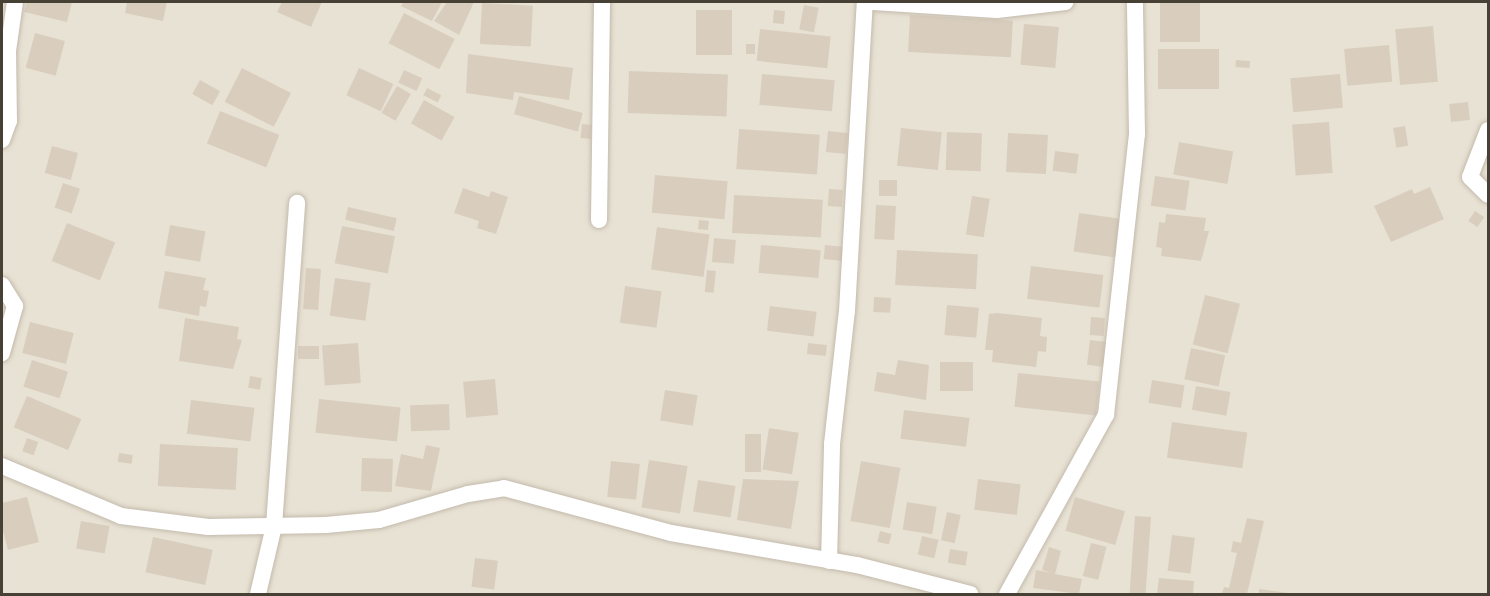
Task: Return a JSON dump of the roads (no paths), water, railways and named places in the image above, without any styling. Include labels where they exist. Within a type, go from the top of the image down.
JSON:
[{"type":"street","points":[[2,140],[9,121],[8,51],[15,2]]},
{"type":"street","points":[[599,219],[603,2]]},
{"type":"street","points":[[829,561],[832,444],[847,311],[865,2]]},
{"type":"street","points":[[873,2],[997,10],[1066,2]]},
{"type":"street","points":[[1007,594],[1106,415],[1137,134],[1135,2]]},
{"type":"street","points":[[1488,130],[1470,177],[1488,195]]},
{"type":"street","points":[[258,594],[274,526],[297,202]]},
{"type":"street","points":[[2,285],[15,306],[2,353]]},
{"type":"street","points":[[2,466],[121,516],[208,527],[379,520],[468,494],[504,488],[671,533],[829,561],[970,594]]}]
